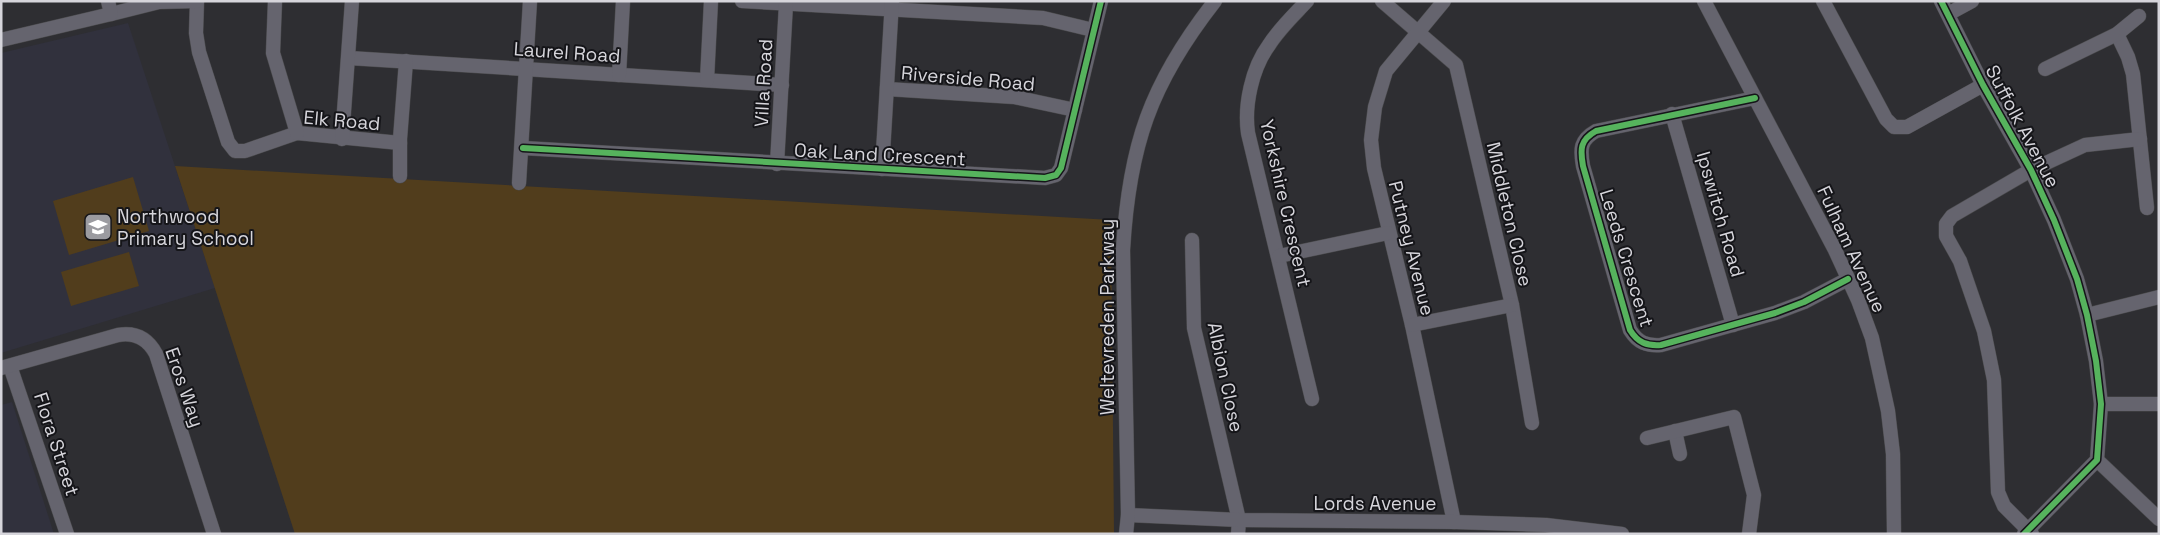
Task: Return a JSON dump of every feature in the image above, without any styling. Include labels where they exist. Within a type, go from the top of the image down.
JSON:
[{"type":"street","points":[[1,40],[110,8],[160,2],[198,1]]},
{"type":"street","name":"Elk Road","points":[[198,1],[196,33],[199,52],[228,142],[235,151],[245,151],[297,133],[342,139],[400,143]]},
{"type":"street","points":[[275,1],[273,53],[297,133]]},
{"type":"street","points":[[342,139],[352,1]]},
{"type":"street","points":[[519,183],[523,148],[530,1]]},
{"type":"street","points":[[619,75],[622,1]]},
{"type":"street","points":[[707,80],[711,1]]},
{"type":"street","points":[[742,1],[786,4],[892,5],[1043,18],[1093,30]]},
{"type":"street","name":"Oak Land Crescent","points":[[523,148],[1045,178],[1056,175],[1061,168],[1101,1]]},
{"type":"street","name":"Weltevreden Parkway","points":[[1126,534],[1128,515],[1123,250],[1125,210],[1131,170],[1137,143],[1157,91],[1190,32],[1215,1]]},
{"type":"street","name":"Yorkshire Crescent","points":[[1307,1],[1269,44],[1262,56],[1248,106],[1248,133],[1312,399]]},
{"type":"street","points":[[1382,1],[1418,32]]},
{"type":"street","name":"Putney Avenue","points":[[1444,1],[1386,72],[1375,107],[1371,129],[1371,153],[1388,232],[1412,325],[1454,522]]},
{"type":"street","name":"Fulham Avenue","points":[[1704,1],[1835,250],[1872,338],[1888,411],[1893,454],[1894,534]]},
{"type":"street","points":[[1822,1],[1886,119],[1894,127],[1908,127],[1983,85]]},
{"type":"street","points":[[1944,7],[1972,1]]},
{"type":"street","name":"Villa Road","points":[[778,164],[786,4]]},
{"type":"street","points":[[882,169],[892,5]]},
{"type":"street","name":"Suffolk Avenue","points":[[1944,7],[1983,85],[2031,170],[2054,220],[2077,279],[2087,315],[2102,404],[2097,460]]},
{"type":"street","points":[[2045,69],[2117,34],[2139,16]]},
{"type":"street","name":"Middleton Close","points":[[1418,32],[1456,65],[1512,305],[1532,423]]},
{"type":"street","points":[[2117,34],[2128,57],[2133,74],[2147,208]]},
{"type":"street","name":"Laurel Road","points":[[349,58],[782,85]]},
{"type":"street","points":[[400,176],[400,143],[406,62]]},
{"type":"street","name":"Riverside Road","points":[[888,89],[1014,97],[1075,110]]},
{"type":"street","name":"Leeds Crescent","points":[[1755,98],[1596,131],[1584,140],[1581,147],[1583,166],[1630,330],[1634,337],[1645,344],[1661,345],[1790,308],[1848,279]]},
{"type":"street","name":"Ipswitch Road","points":[[1672,114],[1733,325]]},
{"type":"street","points":[[2140,139],[2085,145],[2031,170],[1952,216],[1948,221],[1945,232],[1960,261],[1984,332],[1994,380],[1998,492],[2004,506],[2028,532],[2097,460],[2159,519]]},
{"type":"street","points":[[1279,256],[1388,232]]},
{"type":"street","name":"Albion Close","points":[[1192,240],[1192,299],[1196,337],[1238,527]]},
{"type":"street","points":[[2087,315],[2159,297]]},
{"type":"street","points":[[1412,325],[1512,305]]},
{"type":"street","name":"Eros Way","points":[[6,367],[118,335],[131,334],[148,342],[156,354],[214,534]]},
{"type":"street","name":"Flora Street","points":[[6,367],[67,534]]},
{"type":"street","points":[[2102,404],[2159,404]]},
{"type":"street","points":[[1648,438],[1734,417],[1754,494],[1749,534]]},
{"type":"street","points":[[1675,431],[1680,454]]},
{"type":"street","name":"Lords Avenue","points":[[1128,515],[1238,527],[1344,528],[1454,522],[1622,534]]},
{"type":"shaded area","name":"Northwood Primary School","points":[[128,23],[215,288],[1,353],[1,53]]},
{"type":"shaded area","points":[[175,166],[1111,220],[1114,534],[295,534]]},
{"type":"shaded area","points":[[133,177],[149,231],[69,255],[53,201]]},
{"type":"shaded area","points":[[129,252],[139,286],[71,306],[61,272]]},
{"type":"shaded area","points":[[12,402],[54,534],[1,534],[1,405]]},
{"type":"cycle path","points":[[523,148],[1045,178],[1056,175],[1061,168],[1101,1]]},
{"type":"cycle path","points":[[1941,1],[1983,85],[2031,170],[2054,220],[2077,279],[2087,315],[2096,361],[2101,404],[2097,460],[2024,534]]},
{"type":"cycle path","points":[[1755,98],[1596,131],[1584,142],[1582,146],[1583,166],[1630,330],[1643,343],[1661,345],[1775,313],[1804,302],[1848,279]]},
{"type":"place","name":"Northwood Primary School","points":[[98,227]]}]
